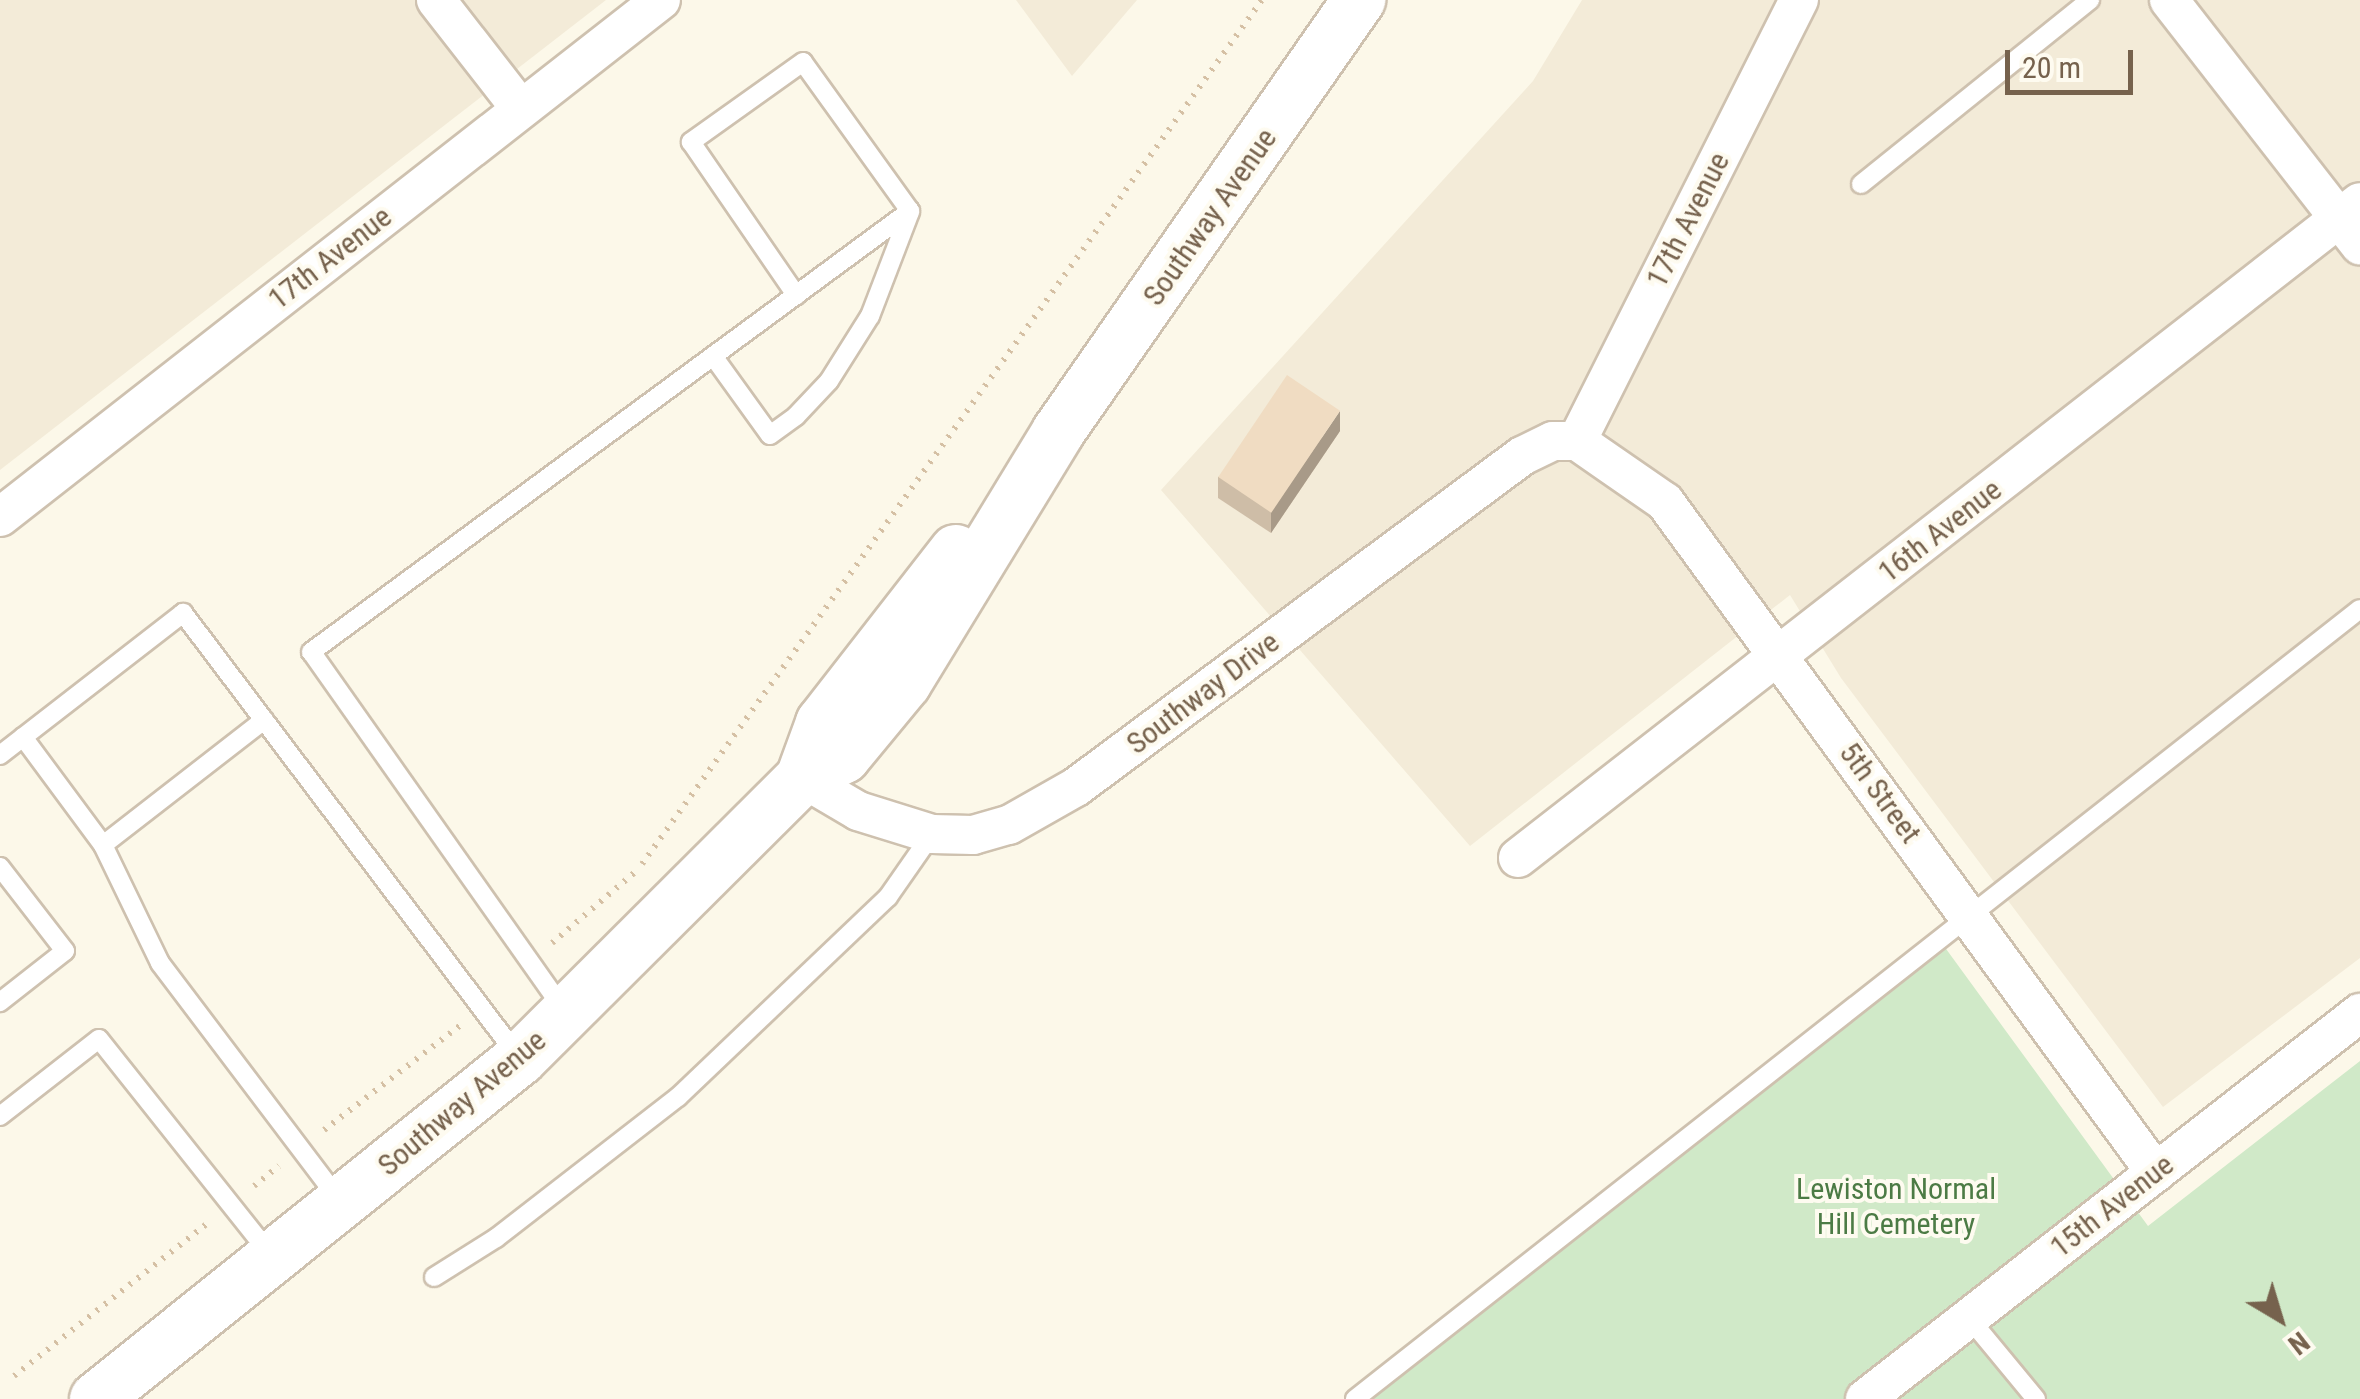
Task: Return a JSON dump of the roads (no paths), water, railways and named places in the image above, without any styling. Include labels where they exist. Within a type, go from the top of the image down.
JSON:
[{"type":"main road","name":"Southway Avenue","points":[[96,1399],[520,1059],[802,778],[822,723],[888,634],[1058,432],[1359,0]]},
{"type":"street","points":[[436,0],[521,109]]},
{"type":"street","name":"17th Avenue","points":[[0,517],[662,0]]},
{"type":"street","name":"17th Avenue","points":[[1577,441],[1799,0]]},
{"type":"street","points":[[2169,0],[2353,222]]},
{"type":"street","name":"16th Avenue","points":[[1518,858],[2353,222]]},
{"type":"street","name":"Southway Drive","points":[[802,778],[858,811],[932,834],[973,835],[1048,807],[1522,456],[1554,440],[1577,441]]},
{"type":"street","name":"5th Street","points":[[1577,441],[1665,502],[2156,1173]]},
{"type":"street","name":"15th Avenue","points":[[1865,1399],[2360,1014]]},
{"type":"lane","points":[[1861,184],[2090,0]]},
{"type":"lane","points":[[796,295],[691,142],[803,62],[910,211]]},
{"type":"lane","points":[[568,1014],[312,652],[910,211]]},
{"type":"lane","points":[[713,356],[770,435],[796,416],[829,380],[870,316],[910,211]]},
{"type":"lane","points":[[1355,1399],[2360,609]]},
{"type":"lane","points":[[0,755],[183,613],[520,1059]]},
{"type":"lane","points":[[102,845],[264,720]]},
{"type":"lane","points":[[23,737],[102,845],[160,963],[341,1202]]},
{"type":"lane","points":[[434,1277],[496,1238],[678,1098],[888,898],[932,834]]},
{"type":"lane","points":[[0,867],[65,951],[0,1002]]},
{"type":"lane","points":[[0,1116],[99,1039],[273,1258]]},
{"type":"lane","points":[[1969,1318],[2036,1399]]},
{"type":"park label","name":"Lewiston Normal Hill Cemetery","points":[[1896,1206]]}]
